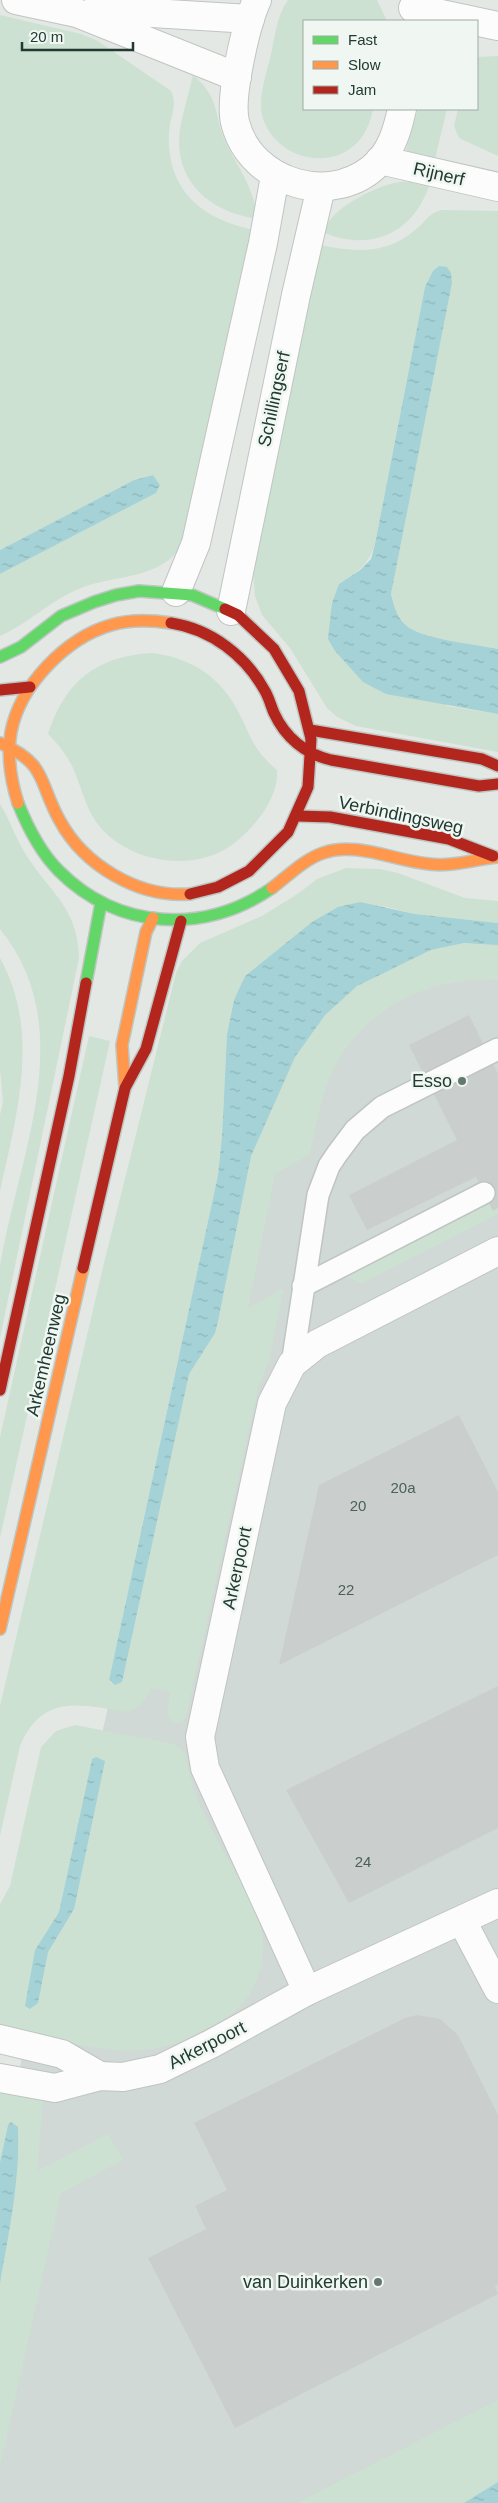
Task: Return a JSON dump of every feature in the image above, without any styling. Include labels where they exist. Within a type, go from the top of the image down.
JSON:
[{"type":"main road","points":[[0,657],[70,611],[104,598],[140,590],[168,608],[188,626],[214,637],[238,654],[256,676],[268,696],[275,716],[286,734],[312,754],[479,786],[498,784]]},
{"type":"main road","points":[[195,596],[231,612],[251,625],[284,662],[296,682],[305,706],[312,754],[308,792],[298,816],[281,844],[263,861],[239,878],[215,890],[126,912],[102,903],[75,885],[58,869],[33,837],[5,775],[5,745],[30,688],[65,650],[96,630],[140,620],[195,596]]},
{"type":"main road","points":[[0,690],[30,688]]},
{"type":"main road","points":[[310,730],[482,759],[498,766]]},
{"type":"main road","points":[[5,745],[31,760],[40,772],[58,819],[69,838],[85,856],[109,873],[132,885],[181,920]]},
{"type":"main road","name":"Verbindingsweg","points":[[298,816],[330,818],[449,840],[496,857]]},
{"type":"main road","name":"Verbindingsweg","points":[[181,920],[201,920],[226,914],[257,900],[316,854],[353,850],[443,865],[496,857]]},
{"type":"main road","name":"Arkemheenweg","points":[[0,1390],[69,1076],[102,903]]},
{"type":"main road","name":"Arkemheenweg","points":[[125,1088],[122,1045],[146,932],[158,905]]},
{"type":"main road","name":"Arkemheenweg","points":[[0,1629],[125,1088],[146,1049],[181,920]]},
{"type":"street","points":[[16,0],[77,13],[237,77]]},
{"type":"street","points":[[77,13],[254,10],[233,97],[235,122],[243,143],[258,162],[275,176],[297,185],[322,187],[345,182],[366,172],[380,160],[396,134],[402,110]]},
{"type":"street","points":[[413,10],[466,20]]},
{"type":"street","points":[[478,22],[498,26]]},
{"type":"street","name":"Rijnerf","points":[[380,160],[498,186]]},
{"type":"street","points":[[168,608],[198,533],[261,252],[275,176]]},
{"type":"street","name":"Schillingserf","points":[[231,612],[296,295],[322,187]]},
{"type":"street","name":"Arkerpoort","points":[[307,1990],[205,1768],[200,1737],[272,1404],[292,1364],[316,1344],[498,1251]]},
{"type":"street","name":"Arkerpoort","points":[[0,2078],[55,2088],[100,2076],[123,2077],[160,2069],[211,2044],[307,1990],[498,1903]]},
{"type":"street","points":[[462,1921],[498,1989]]},
{"type":"street","name":"Arkerpoort","points":[[0,2039],[62,2054],[100,2076]]},
{"type":"lane","points":[[292,1364],[318,1195],[329,1166],[366,1119],[382,1108],[498,1049]]},
{"type":"lane","points":[[304,1286],[484,1194]]},
{"type":"shaded area","points":[[498,935],[498,2503],[0,2503],[0,2199],[29,2010],[71,1872],[238,1126],[260,1011]]},
{"type":"green space","points":[[288,0],[377,0],[387,20],[303,20],[303,110],[373,110],[362,137],[350,149],[336,156],[306,157],[291,151],[278,142],[268,130],[262,115],[261,100],[264,84],[275,33],[284,6]]},
{"type":"green space","points":[[0,15],[81,34],[98,41],[171,91],[174,106],[169,132],[170,152],[174,170],[181,186],[190,199],[203,209],[235,225],[254,230],[200,487],[192,517],[183,543],[178,551],[157,567],[145,572],[94,584],[70,593],[21,625],[0,636],[0,574],[156,493],[160,485],[153,475],[134,480],[0,550]]},
{"type":"green space","points":[[498,56],[498,156],[459,138],[454,126],[458,110],[478,110],[478,57]]},
{"type":"green space","points":[[193,75],[202,83],[212,99],[226,143],[248,185],[257,214],[252,218],[220,208],[196,189],[188,177],[179,147],[180,129]]},
{"type":"green space","points":[[418,110],[447,110],[435,159],[409,153],[406,150]]},
{"type":"green space","points":[[425,180],[429,183],[429,186],[422,202],[401,227],[388,234],[374,239],[358,240],[325,233],[327,225],[333,216],[352,201],[386,185]]},
{"type":"green space","points":[[442,210],[498,211],[498,649],[439,638],[408,627],[399,616],[391,593],[452,283],[425,287],[375,544],[365,563],[339,584],[447,706],[498,714],[498,752],[356,726],[337,717],[327,708],[290,648],[262,615],[255,596],[252,558],[320,245],[358,250],[381,248],[404,238],[430,216]]},
{"type":"green space","points":[[152,653],[180,659],[204,671],[214,680],[232,700],[258,750],[277,770],[277,780],[270,800],[252,827],[237,841],[220,852],[201,858],[181,861],[160,859],[140,854],[121,845],[105,833],[93,817],[69,760],[48,734],[55,715],[64,699],[86,675],[99,666],[115,659]]},
{"type":"green space","points":[[0,804],[25,853],[68,912],[74,925],[79,958],[0,1338],[0,1266],[37,1094],[40,1051],[37,1008],[24,968],[0,929]]},
{"type":"green space","points":[[346,868],[380,869],[398,873],[465,898],[498,901],[498,923],[415,914],[383,906],[312,922],[245,976],[234,1000],[227,1034],[222,1136],[218,1175],[109,1680],[111,1683],[122,1682],[189,1374],[215,1333],[251,1156],[295,1057],[325,1015],[357,986],[431,950],[464,943],[498,945],[498,980],[471,980],[444,984],[419,992],[395,1004],[373,1019],[354,1038],[339,1059],[327,1084],[309,1155],[275,1174],[248,1308],[282,1289],[283,1291],[269,1360],[258,1388],[186,1717],[182,1722],[174,1723],[167,1715],[170,1692],[151,1688],[141,1704],[130,1711],[77,1706],[64,1706],[51,1710],[39,1718],[29,1729],[20,1746],[0,1836],[0,1706],[104,1263],[176,973],[182,961],[200,943],[262,916],[299,893],[317,879]]},
{"type":"green space","points":[[0,958],[12,986],[20,1015],[22,1073],[13,1132],[0,1191],[0,1115],[3,1102],[0,1070]]},
{"type":"green space","points":[[89,1036],[110,1041],[0,1538],[0,1437]]},
{"type":"green space","points":[[489,1202],[493,1210],[498,1208],[498,1214],[362,1283],[347,1277],[347,1274]]},
{"type":"green space","points":[[75,1725],[174,1744],[186,1754],[190,1776],[206,1818],[258,1919],[262,1932],[262,1959],[254,1986],[247,1998],[228,2017],[175,2043],[142,2050],[109,2049],[36,2036],[0,2024],[0,1904],[10,1886],[41,1747],[56,1731]],"holes":[[[92,1759],[105,1761],[74,1909],[48,1952],[35,1950],[59,1912]]]},
{"type":"green space","points":[[0,2092],[43,2099],[37,2171],[108,2134],[123,2160],[61,2193],[0,2467],[0,2283],[12,2213],[19,2156],[8,2125],[0,2162]]},
{"type":"green space","points":[[498,2400],[498,2482],[464,2503],[297,2503]]},
{"type":"water","points":[[439,266],[447,267],[451,273],[452,283],[391,594],[401,620],[408,627],[439,638],[498,649],[498,714],[386,694],[363,682],[335,651],[328,639],[332,603],[339,584],[360,570],[371,559],[425,287],[433,271]]},
{"type":"water","points":[[153,475],[160,485],[156,493],[0,574],[0,550],[134,480]]},
{"type":"water","points":[[360,902],[415,914],[498,923],[498,945],[464,943],[431,950],[357,986],[325,1015],[295,1057],[251,1156],[215,1333],[189,1374],[122,1682],[115,1685],[109,1680],[218,1175],[222,1136],[227,1034],[234,1000],[245,976],[312,922],[338,907]]},
{"type":"water","points":[[96,1757],[105,1761],[74,1909],[48,1952],[38,2003],[30,2009],[25,2006],[35,1950],[59,1912],[92,1759]]},
{"type":"water","points":[[11,2122],[18,2127],[17,2166],[13,2205],[0,2283],[0,2162],[8,2125]]},
{"type":"water","points":[[498,2482],[498,2503],[464,2503]]},
{"type":"building","points":[[469,1015],[498,1074],[498,1208],[493,1211],[476,1177],[367,1230],[349,1195],[457,1140],[409,1045]]},
{"type":"building","points":[[459,1415],[498,1492],[498,1555],[279,1665],[319,1485]]},
{"type":"building","points":[[498,1686],[498,1828],[349,1903],[286,1790]]},
{"type":"building","points":[[417,2015],[440,2019],[458,2035],[498,2115],[498,2284],[495,2286],[498,2294],[235,2428],[148,2258],[206,2229],[195,2206],[227,2190],[194,2123],[405,2018]]},
{"type":"traffic: fast","points":[[0,657],[21,647],[61,616],[116,595],[139,591],[192,595],[225,609]]},
{"type":"traffic: fast","points":[[18,803],[35,839],[59,871],[82,891],[108,905],[134,915],[162,919],[190,919],[218,913],[246,903],[272,888]]},
{"type":"traffic: fast","points":[[86,983],[101,903]]},
{"type":"traffic: slow","points":[[18,803],[10,768],[11,732],[16,714],[24,697],[35,681],[62,652],[94,631],[126,622],[156,621],[171,623]]},
{"type":"traffic: slow","points":[[0,743],[27,759],[34,767],[40,775],[53,807],[70,837],[83,852],[98,864],[115,876],[132,884],[170,894],[190,894]]},
{"type":"traffic: slow","points":[[272,888],[309,860],[323,853],[336,850],[362,850],[438,865],[498,857]]},
{"type":"traffic: slow","points":[[125,1088],[122,1045],[146,932],[153,918]]},
{"type":"traffic: slow","points":[[0,1629],[83,1268]]},
{"type":"traffic: jam","points":[[190,894],[218,887],[249,871],[288,832],[308,787],[311,739],[299,691],[274,649],[238,615],[225,609]]},
{"type":"traffic: jam","points":[[171,623],[186,626],[213,638],[226,646],[248,666],[257,678],[284,730],[304,749],[313,754],[331,760],[479,786],[498,784]]},
{"type":"traffic: jam","points":[[0,690],[30,687]]},
{"type":"traffic: jam","points":[[310,730],[482,759],[498,766]]},
{"type":"traffic: jam","points":[[298,816],[330,817],[449,839],[493,856]]},
{"type":"traffic: jam","points":[[83,1268],[125,1088],[146,1049],[181,921]]},
{"type":"traffic: jam","points":[[0,1390],[69,1076],[86,983]]},
{"type":"place","name":"Esso","points":[[462,1081]]},
{"type":"place","name":"van Duinkerken","points":[[378,2282]]}]
